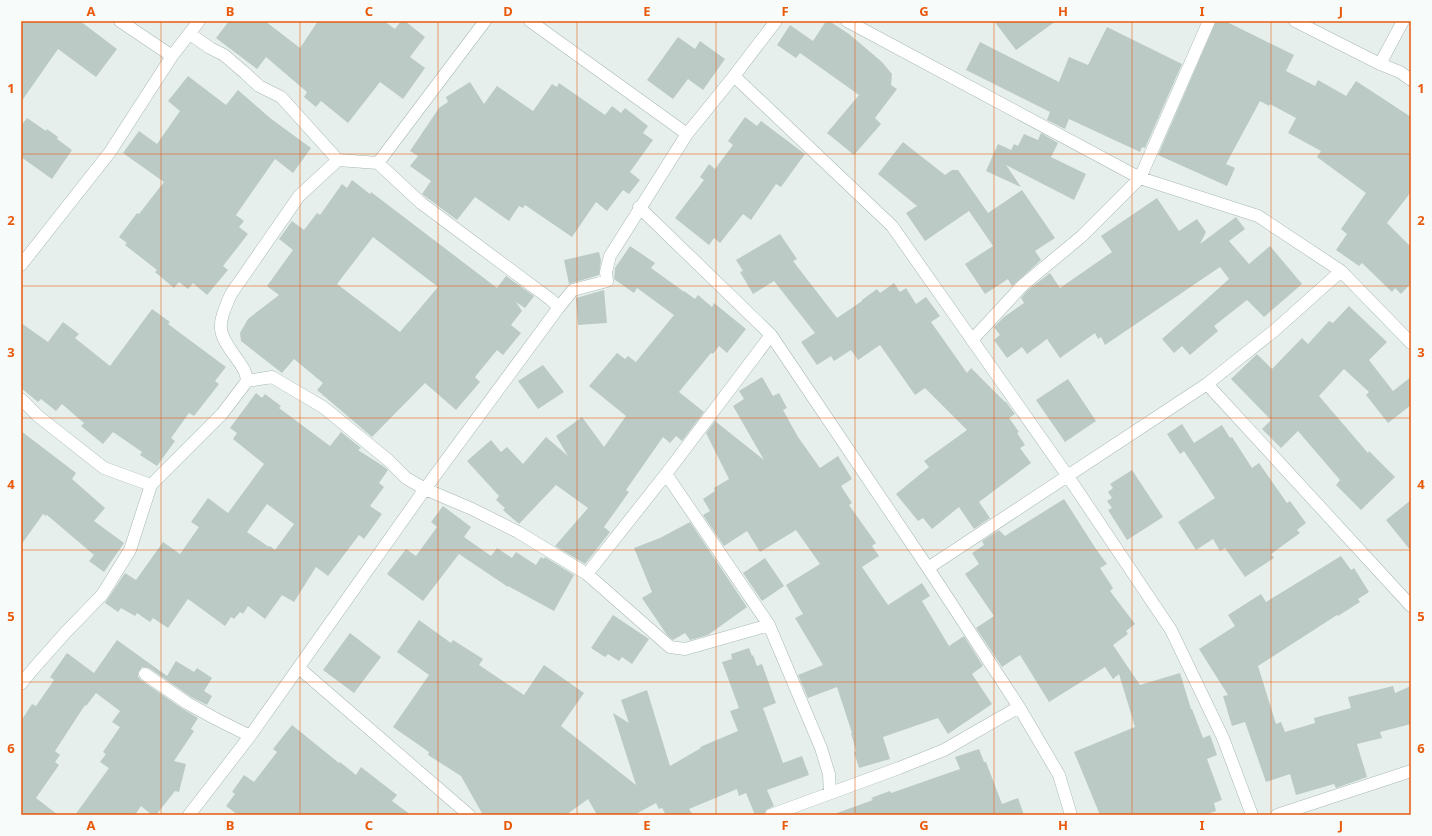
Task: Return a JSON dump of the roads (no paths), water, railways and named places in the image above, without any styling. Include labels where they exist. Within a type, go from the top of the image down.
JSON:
[{"type":"street","points":[[120,21],[172,56]]},
{"type":"street","points":[[21,265],[110,152],[172,56],[199,21]]},
{"type":"street","points":[[378,164],[485,21]]},
{"type":"street","points":[[530,21],[687,134]]},
{"type":"street","points":[[189,815],[250,736],[425,489],[559,307],[573,290],[607,281],[606,272],[610,256],[687,134],[776,21]]},
{"type":"street","points":[[847,21],[1140,178],[1258,216],[1341,271],[1411,343]]},
{"type":"street","points":[[972,340],[1022,285],[1082,236],[1140,178],[1209,21]]},
{"type":"street","points":[[1296,21],[1380,64],[1400,72],[1411,80]]},
{"type":"street","points":[[1380,64],[1403,21]]},
{"type":"street","points":[[190,34],[210,48],[224,55],[259,86],[281,97],[338,160],[378,164],[421,203],[559,307]]},
{"type":"street","points":[[734,76],[892,226],[1067,475],[1171,630],[1223,738],[1252,815]]},
{"type":"street","points":[[248,381],[246,372],[225,343],[222,336],[220,329],[223,312],[232,294],[299,196],[338,160]]},
{"type":"street","points":[[639,208],[771,335],[928,568],[1019,707],[1059,775],[1071,815]]},
{"type":"street","points":[[928,568],[1207,384],[1274,330],[1341,271]]},
{"type":"street","points":[[588,574],[771,335]]},
{"type":"street","points":[[21,684],[50,650],[102,595],[130,550],[151,485],[222,414],[248,381],[272,377],[317,403],[388,460],[406,478],[425,489],[472,509],[518,532],[588,574],[670,647],[685,649],[769,625]]},
{"type":"street","points":[[1207,384],[1411,606]]},
{"type":"street","points":[[21,399],[38,416],[104,468],[151,485]]},
{"type":"street","points":[[666,474],[769,625],[821,748],[829,774],[830,793]]},
{"type":"street","points":[[298,668],[470,815]]},
{"type":"street","points":[[145,674],[187,703],[250,736]]},
{"type":"street","points":[[771,815],[944,750],[1019,707]]},
{"type":"street","points":[[1277,815],[1411,771]]}]
